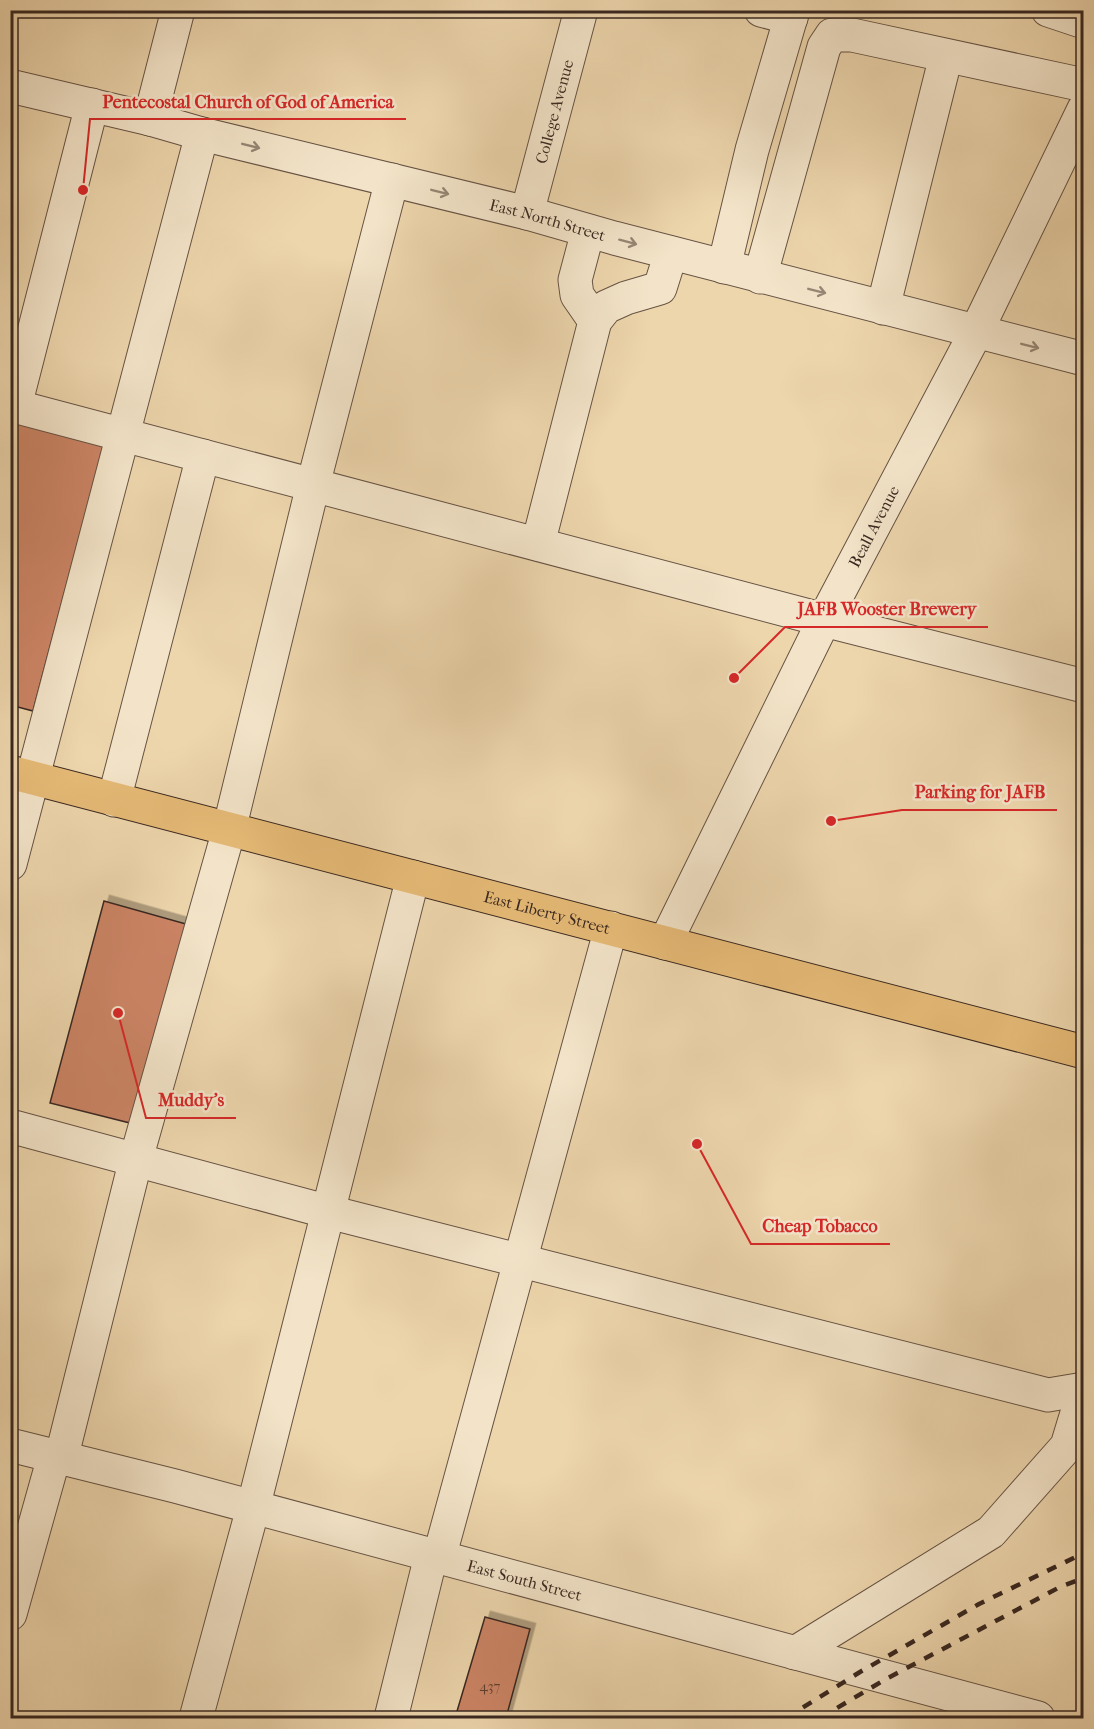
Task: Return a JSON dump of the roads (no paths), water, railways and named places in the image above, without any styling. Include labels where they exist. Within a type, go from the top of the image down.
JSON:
[{"type":"main road","name":"East Liberty Street","points":[[22,776],[1083,1052]]},
{"type":"street","points":[[150,119],[178,10]]},
{"type":"street","name":"College Avenue","points":[[527,213],[581,10]]},
{"type":"street","points":[[1048,10],[1083,22]]},
{"type":"street","points":[[724,267],[782,13]]},
{"type":"street","points":[[760,277],[821,56],[832,34],[852,35],[1083,85]]},
{"type":"street","points":[[883,308],[946,56]]},
{"type":"street","name":"East North Street","points":[[10,86],[527,213],[671,254],[1083,359]]},
{"type":"street","points":[[92,105],[13,406],[1083,686]]},
{"type":"street","name":"Beall Avenue","points":[[665,943],[825,620],[976,332],[1080,122]]},
{"type":"street","points":[[10,864],[22,776],[123,435],[202,134]]},
{"type":"street","points":[[10,1614],[57,1458],[136,1159],[229,830],[313,485],[392,180]]},
{"type":"street","points":[[588,231],[575,280],[577,295],[596,321]]},
{"type":"street","points":[[538,544],[596,321],[606,307],[626,298],[660,288],[671,254]]},
{"type":"street","points":[[114,800],[203,456]]},
{"type":"street","points":[[196,1719],[253,1508],[413,877]]},
{"type":"street","points":[[391,1719],[611,928]]},
{"type":"street","points":[[10,1126],[329,1212],[1048,1395],[1083,1389],[1067,1446],[991,1532],[795,1653]]},
{"type":"street","name":"East South Street","points":[[10,1445],[175,1486],[1038,1719]]},
{"type":"railway","points":[[786,1718],[860,1672],[979,1604],[1084,1553]]},
{"type":"railway","points":[[820,1718],[886,1679],[1060,1587],[1084,1578]]},
{"type":"place","name":"Pentecostal Church of God of America","points":[[83,190]]},
{"type":"place","name":"JAFB Wooster Brewery","points":[[734,678]]},
{"type":"place","name":"Parking for JAFB","points":[[831,821]]},
{"type":"place","name":"Muddy's","points":[[118,1013]]},
{"type":"place","name":"Cheap Tobacco","points":[[697,1144]]}]
